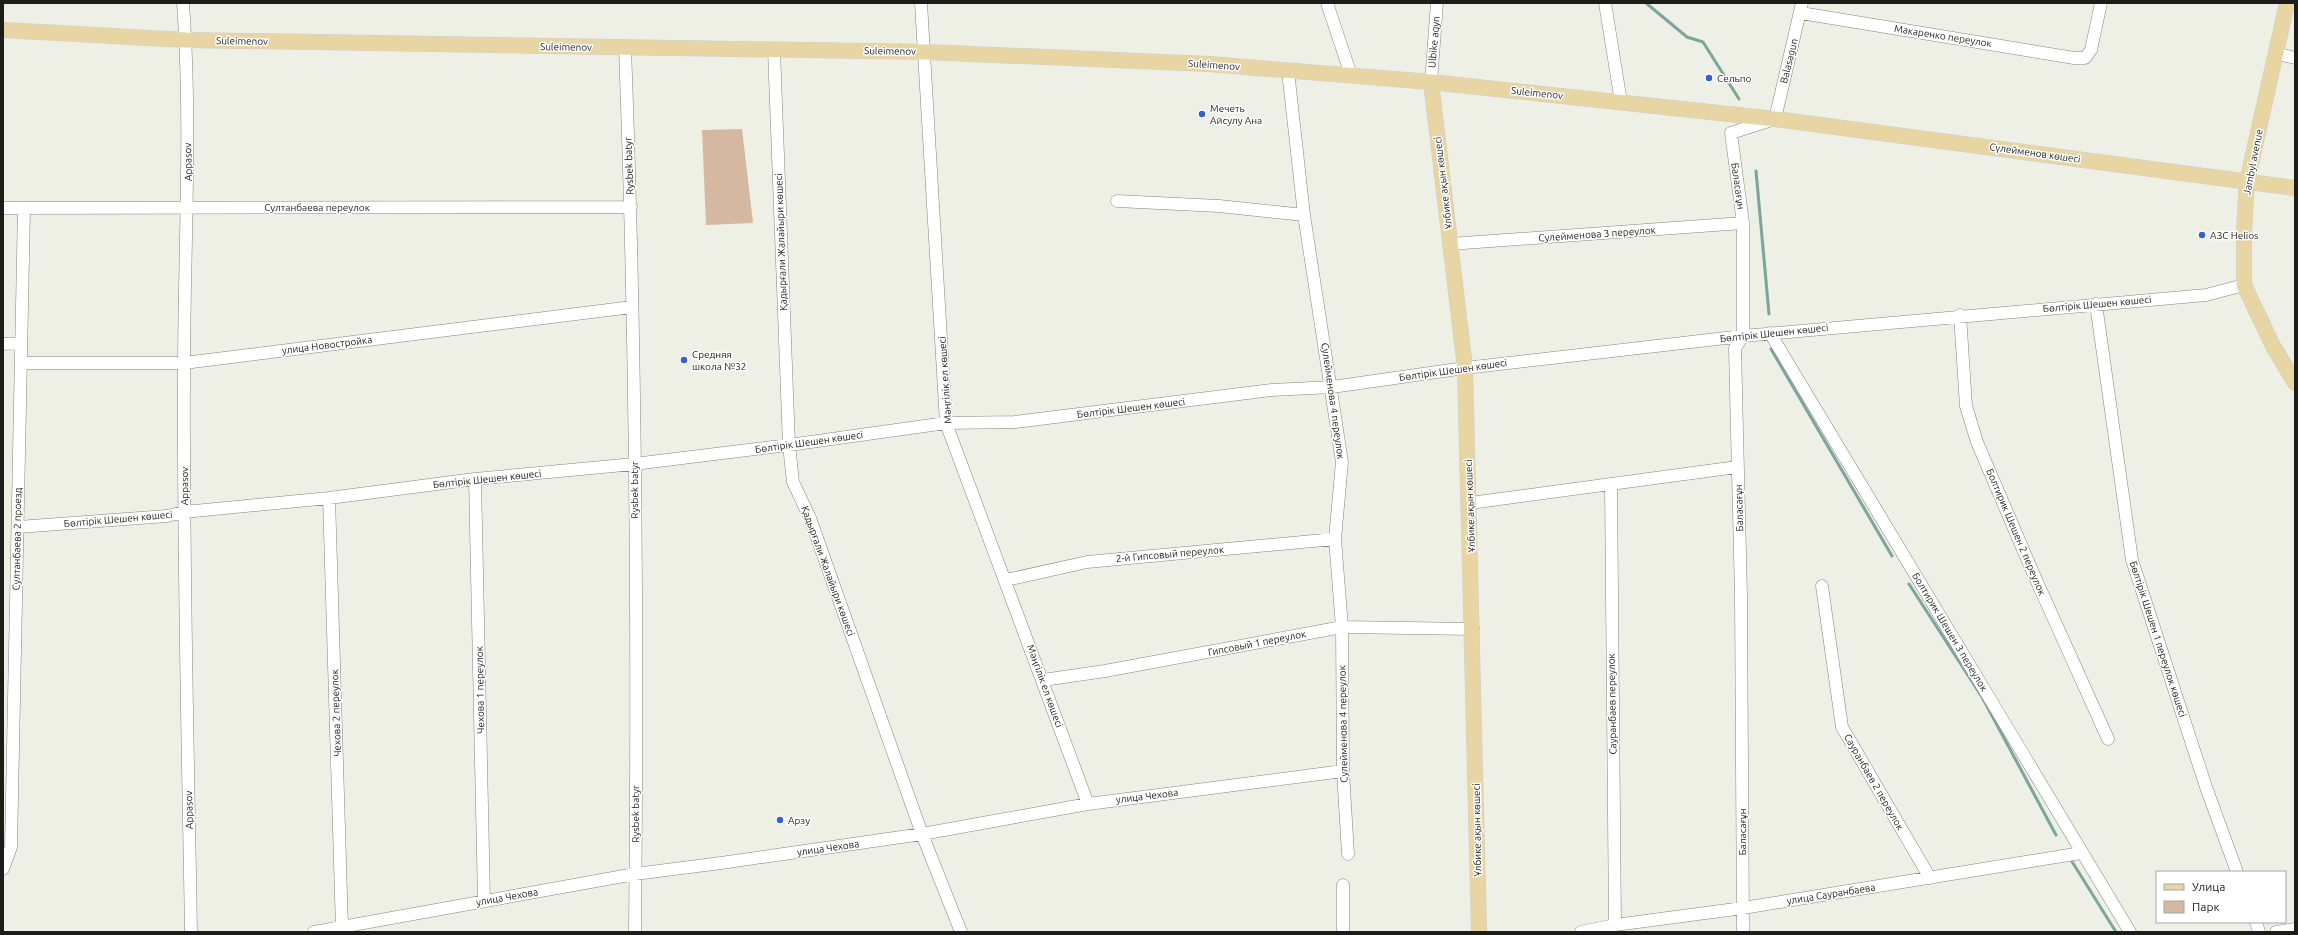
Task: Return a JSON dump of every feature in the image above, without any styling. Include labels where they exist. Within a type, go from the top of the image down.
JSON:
[{"type":"main road","name":"Jambyl avenue","points":[[2287,3],[2247,182],[2244,230],[2244,285],[2273,346],[2295,383]]},
{"type":"main road","name":"Suleimenov","points":[[3,30],[186,40],[925,52],[1209,64],[1351,74],[1775,119]]},
{"type":"main road","name":"Ұлбике ақын көшесі","points":[[1431,82],[1465,368],[1470,503],[1479,932]]},
{"type":"main road","name":"Сүлейменов көшесі","points":[[1775,119],[2295,188]]},
{"type":"street","name":"Appasov","points":[[183,3],[186,40],[188,207],[184,363],[184,512],[191,932]]},
{"type":"street","name":"Мәңгілік ел көшесі","points":[[921,3],[946,422],[1088,804]]},
{"type":"street","points":[[1327,3],[1351,74]]},
{"type":"street","name":"Ulbike aqyn","points":[[1431,82],[1437,3]]},
{"type":"street","points":[[1605,3],[1621,102]]},
{"type":"street","name":"Макаренко переулок","points":[[1802,8],[2074,58],[2085,58],[2091,50],[2100,3]]},
{"type":"street","name":"Balasagun","points":[[1775,119],[1802,8]]},
{"type":"street","name":"Rysbek batyr","points":[[625,48],[631,207],[634,464],[635,932]]},
{"type":"street","name":"Қадырғали Жалайыри көшесі","points":[[774,50],[789,445],[793,482],[810,518],[922,834],[961,932]]},
{"type":"street","points":[[2275,53],[2295,58]]},
{"type":"street","name":"Сулейменова 4 переулок","points":[[1288,70],[1304,215],[1332,387],[1342,462],[1335,539],[1342,626],[1343,771],[1348,854]]},
{"type":"street","name":"Баласағұн","points":[[1743,932],[1741,604],[1735,348],[1743,336],[1743,223],[1731,133],[1775,119]]},
{"type":"street","points":[[1117,201],[1219,206],[1304,215]]},
{"type":"street","name":"Султанбаева переулок","points":[[3,208],[631,207]]},
{"type":"street","name":"Султанбаева 2 проезд","points":[[3,869],[11,847],[9,677],[18,527],[24,208]]},
{"type":"street","name":"Сулейменова 3 переулок","points":[[1450,244],[1743,223]]},
{"type":"street","name":"Бөлтірік Шешен көшесі","points":[[18,527],[167,516],[184,512],[329,498],[475,479],[634,464],[789,445],[946,422],[1015,422],[1272,390],[1332,387],[1465,368],[1743,336],[1960,315],[2206,294],[2244,285]]},
{"type":"street","name":"Бөлтірік Шешен 1 переулок көшесі","points":[[2096,304],[2132,560],[2206,787],[2238,871]]},
{"type":"street","name":"улица Новостройка","points":[[21,363],[184,363],[632,307]]},
{"type":"street","name":"Болтирик Шешен 2 переулок","points":[[1960,315],[1966,406],[1977,442],[2034,575],[2108,739]]},
{"type":"street","name":"Болтирик Шешен 3 переулок","points":[[1770,333],[2036,773],[2081,853],[2130,932]]},
{"type":"street","points":[[3,344],[21,343]]},
{"type":"street","points":[[1470,503],[1737,467]]},
{"type":"street","name":"Чехова 1 переулок","points":[[475,479],[484,901]]},
{"type":"street","name":"Сауранбаев переулок","points":[[1611,484],[1615,925]]},
{"type":"street","name":"Чехова 2 переулок","points":[[329,498],[342,928]]},
{"type":"street","name":"2-й Гипсовый переулок","points":[[1006,580],[1087,562],[1335,539]]},
{"type":"street","name":"Сауранбаев 2 переулок","points":[[1822,586],[1842,727],[1930,878]]},
{"type":"street","name":"Гипсовый 1 переулок","points":[[1042,680],[1105,671],[1342,626],[1473,629]]},
{"type":"street","name":"улица Чехова","points":[[314,932],[635,874],[922,834],[1088,804],[1343,771]]},
{"type":"street","name":"улица Сауранбаева","points":[[1581,932],[1615,925],[1743,908],[2081,853]]},
{"type":"street","points":[[1343,885],[1343,932]]},
{"type":"street","points":[[2276,932],[2295,929]]},
{"type":"green space","points":[[742,129],[753,223],[706,225],[702,130]]},
{"type":"waterway","points":[[1646,3],[1687,37],[1703,42],[1739,99]]},
{"type":"waterway","points":[[1756,171],[1769,314]]},
{"type":"waterway","points":[[1771,349],[1892,556]]},
{"type":"waterway","points":[[1909,584],[1982,697],[2056,835]]},
{"type":"waterway","points":[[2071,860],[2116,932]]},
{"type":"place","name":"Сельпо","points":[[1709,78]]},
{"type":"place","name":"Мечеть Айсулу Ана","points":[[1202,114]]},
{"type":"place","name":"АЗС Helios","points":[[2202,235]]},
{"type":"place","name":"Средняя школа №32","points":[[684,360]]},
{"type":"place","name":"Арзу","points":[[780,820]]}]
